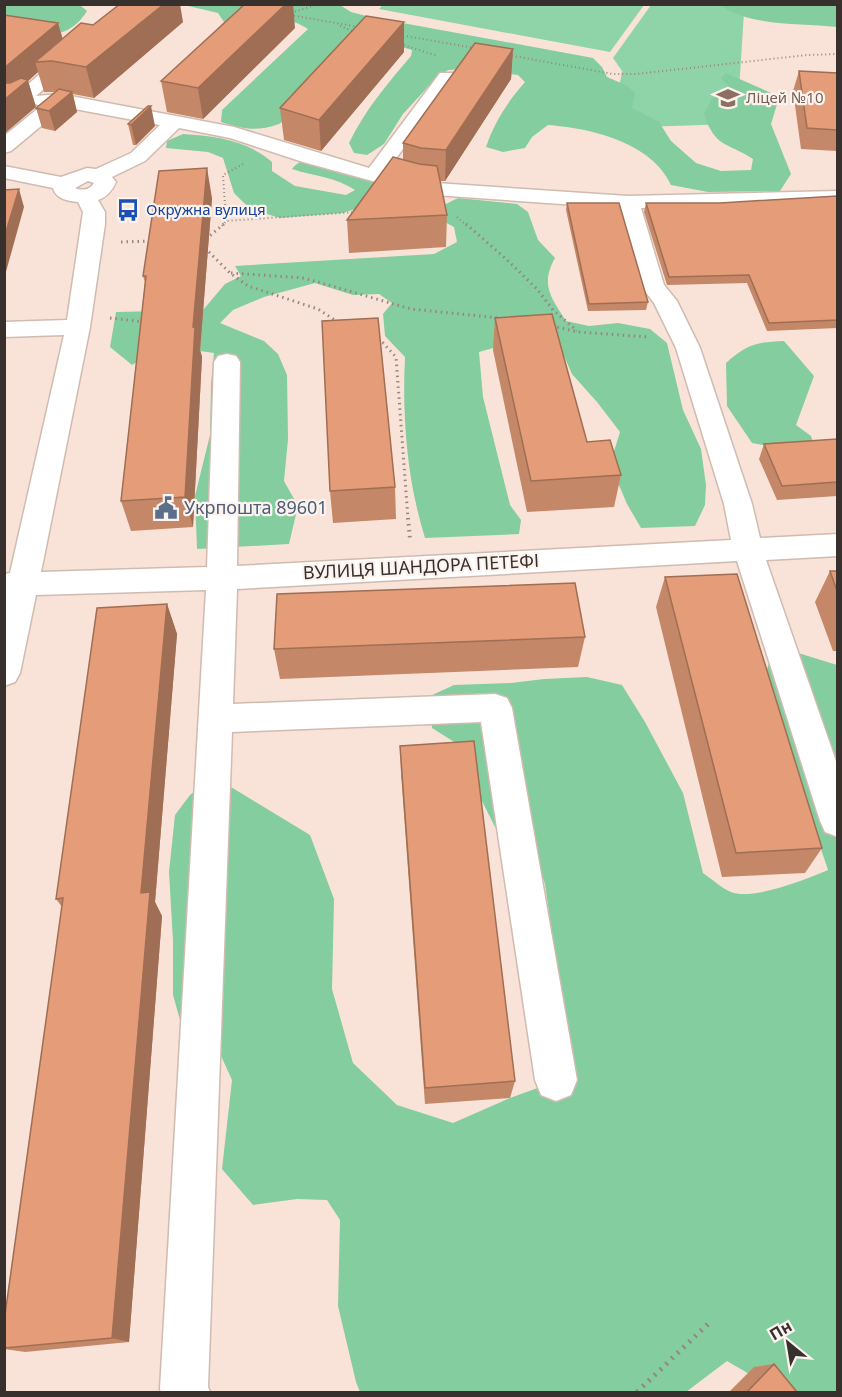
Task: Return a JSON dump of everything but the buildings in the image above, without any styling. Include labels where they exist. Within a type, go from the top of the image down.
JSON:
[{"type":"street","points":[[10,103],[133,4]]},
{"type":"street","points":[[373,176],[447,77]]},
{"type":"street","points":[[10,103],[60,100],[146,109],[175,121],[234,133],[373,176],[420,188],[628,202],[837,197]]},
{"type":"street","points":[[4,147],[60,100]]},
{"type":"street","points":[[4,172],[83,185],[138,157],[175,121]]},
{"type":"street","points":[[4,673],[15,585],[89,322],[94,213],[83,185]]},
{"type":"street","points":[[628,202],[653,286],[664,301],[688,348],[738,504],[748,549],[837,821]]},
{"type":"street","points":[[4,330],[89,322]]},
{"type":"street","points":[[186,1392],[184,1389],[222,578],[227,362]]},
{"type":"street","name":"ВУЛИЦЯ ШАНДОРА ПЕТЕФІ","points":[[15,585],[222,578],[837,545]]},
{"type":"street","points":[[216,719],[495,708],[556,1080]]},
{"type":"path","points":[[233,4],[255,8]]},
{"type":"path","points":[[318,4],[288,14],[366,28]]},
{"type":"path","points":[[331,22],[358,33]]},
{"type":"path","points":[[389,33],[482,50]]},
{"type":"path","points":[[392,42],[440,57]]},
{"type":"path","points":[[505,54],[613,74],[636,74],[807,55],[837,54]]},
{"type":"path","points":[[341,325],[318,309],[248,286],[230,273],[201,244],[226,221],[356,212]]},
{"type":"path","points":[[455,215],[513,266],[537,289],[553,310],[578,332]]},
{"type":"path","points":[[114,242],[161,241]]},
{"type":"path","points":[[230,273],[297,276],[330,284],[370,300],[402,307],[433,313],[507,319]]},
{"type":"path","points":[[89,322],[153,325]]},
{"type":"path","points":[[549,325],[578,332],[651,337]]},
{"type":"path","points":[[375,340],[383,343],[396,357],[411,550]]},
{"type":"path","points":[[637,1392],[708,1324]]},
{"type":"green space","points":[[644,4],[610,52],[379,9],[383,5]]},
{"type":"green space","points":[[5,5],[80,5],[87,11],[71,28],[61,33],[40,36],[5,36]]},
{"type":"green space","points":[[184,5],[340,5],[351,12],[370,17],[593,58],[602,67],[607,77],[628,86],[635,93],[632,108],[659,122],[671,141],[696,163],[721,171],[751,170],[753,159],[717,139],[704,114],[712,99],[728,85],[721,79],[726,73],[769,92],[778,101],[771,124],[791,174],[780,191],[708,192],[671,185],[662,170],[635,148],[600,134],[548,125],[532,137],[525,148],[503,152],[486,147],[502,113],[525,82],[518,75],[466,69],[448,70],[437,77],[403,114],[384,144],[367,155],[354,153],[349,143],[362,119],[411,56],[412,50],[391,44],[279,124],[257,129],[221,122],[222,110],[308,29],[297,23],[275,19],[252,23],[218,35],[217,29],[224,22],[218,13]]},
{"type":"green space","points":[[651,5],[720,5],[744,12],[738,107],[732,124],[612,128],[622,71],[613,58]]},
{"type":"green space","points":[[720,5],[837,5],[837,27],[761,21],[732,12]]},
{"type":"green space","points":[[183,134],[219,138],[241,144],[272,162],[272,171],[295,186],[346,195],[355,190],[332,179],[292,169],[300,162],[312,158],[336,157],[353,165],[382,185],[380,202],[342,213],[280,218],[250,209],[234,193],[223,158],[208,152],[166,148],[167,141]]},
{"type":"green space","points":[[458,198],[517,204],[528,212],[538,240],[555,258],[548,276],[549,291],[566,321],[589,326],[618,323],[650,329],[667,343],[683,410],[701,449],[706,485],[705,505],[695,526],[641,528],[627,504],[610,464],[620,432],[572,374],[558,342],[525,339],[479,352],[483,397],[510,505],[521,520],[519,534],[425,538],[414,494],[407,448],[404,402],[405,357],[385,336],[383,314],[392,303],[379,294],[353,295],[315,283],[264,297],[233,310],[220,323],[264,341],[278,354],[287,375],[288,439],[284,481],[298,506],[289,544],[197,549],[195,496],[210,435],[214,353],[192,350],[162,352],[132,365],[110,347],[116,312],[203,310],[225,284],[241,276],[235,266],[434,254],[457,242],[454,227],[441,220],[444,205]]},
{"type":"green space","points":[[784,341],[814,376],[796,425],[811,436],[815,448],[784,449],[752,443],[727,406],[726,363],[753,345]]},
{"type":"green space","points":[[795,652],[837,665],[837,1392],[780,1392],[727,1361],[686,1392],[360,1392],[338,1306],[340,1220],[327,1200],[297,1199],[253,1205],[222,1169],[232,1080],[217,1047],[182,1027],[173,995],[169,872],[175,815],[190,795],[201,786],[226,784],[310,835],[334,899],[332,989],[353,1063],[397,1105],[453,1123],[510,1098],[576,1074],[545,884],[535,855],[495,827],[474,785],[459,745],[432,728],[430,696],[454,685],[544,679],[587,677],[622,685],[645,722],[683,793],[703,873],[731,892],[752,894],[780,888],[828,870],[764,679],[769,663]]},
{"type":"place","name":"Ліцей №10","points":[[728,98]]},
{"type":"place","name":"Окружна вулиця","points":[[128,210]]},
{"type":"place","name":"Укрпошта 89601","points":[[166,508]]}]
